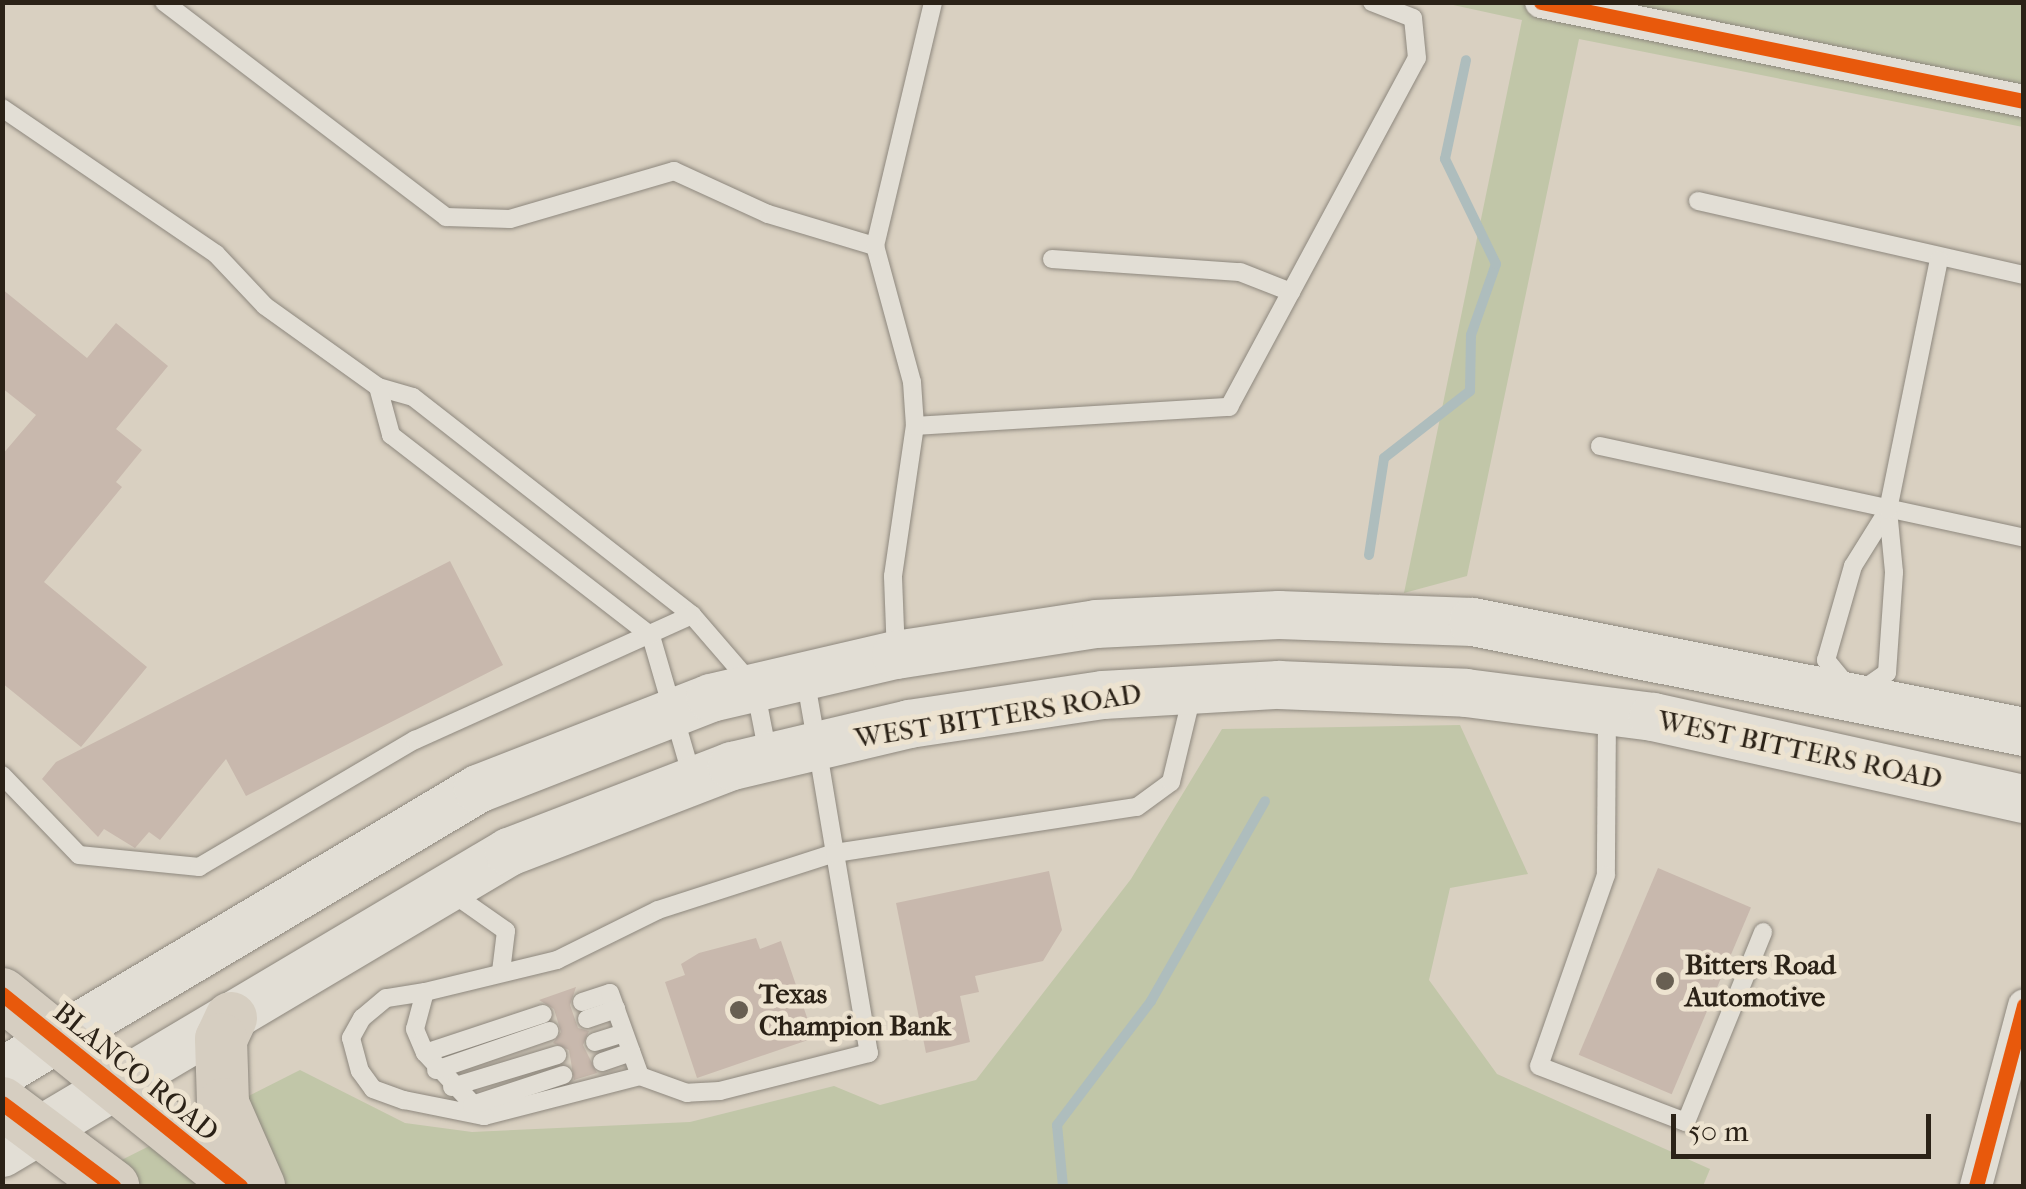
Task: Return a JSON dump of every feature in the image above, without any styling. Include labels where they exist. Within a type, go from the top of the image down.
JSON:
[{"type":"main road","points":[[2,1072],[478,788],[673,713],[755,688],[896,655],[1096,624],[1472,622],[1855,694],[2024,732]]},
{"type":"main road","name":"WEST BITTERS ROAD","points":[[16,1129],[112,1089],[509,852],[693,781],[768,757],[1104,694],[1193,690],[1466,693],[1607,712],[2024,799]]},
{"type":"main road","points":[[1844,759],[1855,694]]},
{"type":"main road","name":"BLANCO ROAD","points":[[2,994],[112,1089],[240,1186]]},
{"type":"main road","points":[[231,1018],[221,1039],[222,1104],[260,1186]]},
{"type":"main road","points":[[16,1129],[113,1186]]},
{"type":"street","points":[[1542,2],[2024,101]]},
{"type":"street","points":[[1976,1186],[2024,1005]]},
{"type":"lane","points":[[164,2],[446,217],[510,220],[674,171],[768,214],[876,246]]},
{"type":"lane","points":[[896,655],[893,576],[914,426],[912,382],[876,246],[932,2]]},
{"type":"lane","points":[[914,426],[1214,414],[1229,406],[1418,58],[1413,18],[1372,2]]},
{"type":"lane","points":[[2,108],[216,254],[265,306],[378,387],[414,397],[692,615],[755,688],[768,757]]},
{"type":"lane","points":[[1698,202],[1939,260],[2024,274]]},
{"type":"lane","points":[[1052,259],[1240,272],[1292,292]]},
{"type":"lane","points":[[1888,510],[1853,566],[1826,660],[1855,694],[1887,673],[1894,572],[1888,510],[1939,260]]},
{"type":"lane","points":[[378,387],[391,436],[651,636],[693,781]]},
{"type":"lane","points":[[1600,446],[2024,538]]},
{"type":"lane","points":[[2,775],[78,855],[199,866],[415,740],[692,615]]},
{"type":"lane","points":[[804,676],[817,746],[835,853],[869,1053],[720,1091],[687,1093],[640,1076],[478,1110],[404,1100],[373,1089],[360,1071],[351,1038],[362,1018],[386,998],[558,960],[742,878],[835,853],[1137,807],[1170,782],[1193,690]]},
{"type":"lane","points":[[1607,712],[1606,876],[1539,1066],[1686,1122],[1762,932]]},
{"type":"lane","points":[[446,890],[498,918],[506,931],[501,972]]},
{"type":"lane","points":[[425,992],[415,1030],[436,1070],[478,1110]]},
{"type":"lane","points":[[585,1011],[610,993],[640,1076]]},
{"type":"lane","points":[[425,1052],[546,1023],[436,1070]]},
{"type":"lane","points":[[595,1042],[624,1034]]},
{"type":"lane","points":[[602,1062],[631,1052]]},
{"type":"lane","points":[[452,1087],[557,1055]]},
{"type":"lane","points":[[478,1110],[564,1074]]},
{"type":"green space","points":[[1444,3],[2023,3],[2023,127],[1579,39],[1467,576],[1404,593],[1522,20]]},
{"type":"green space","points":[[1460,725],[1528,874],[1450,888],[1429,980],[1497,1074],[1710,1169],[1703,1186],[70,1186],[300,1070],[405,1123],[472,1132],[690,1122],[834,1086],[880,1105],[976,1080],[1131,879],[1222,729]]},
{"type":"building","points":[[2,289],[87,358],[116,323],[168,366],[116,429],[142,450],[116,482],[122,487],[44,582],[147,667],[81,747],[2,683],[2,455],[36,415],[2,388]]},
{"type":"building","points":[[450,561],[503,665],[246,796],[226,759],[160,840],[149,832],[135,848],[104,829],[98,837],[42,779],[56,762]]},
{"type":"building","name":"Bitters Road Automotive","points":[[1658,868],[1751,907],[1672,1094],[1579,1055]]},
{"type":"building","points":[[1049,871],[1062,930],[1043,961],[975,976],[979,992],[960,996],[970,1042],[926,1053],[896,903]]},
{"type":"building","name":"Texas Champion Bank","points":[[756,938],[760,949],[781,941],[814,1038],[697,1078],[665,982],[685,975],[681,964],[699,953]]},
{"type":"building","points":[[576,987],[570,1005],[578,1028],[589,1031],[583,1045],[597,1073],[574,1080],[569,1050],[553,1043],[561,1032],[554,1009],[539,1000]]},
{"type":"waterway","points":[[1369,555],[1384,458],[1470,391],[1471,335],[1496,264],[1445,159],[1466,60]]},
{"type":"waterway","points":[[1063,1186],[1057,1125],[1151,1001],[1265,801]]},
{"type":"cycle path","points":[[1541,2],[2024,101]]},
{"type":"cycle path","points":[[2,994],[240,1186]]},
{"type":"cycle path","points":[[1976,1186],[2024,1005]]},
{"type":"cycle path","points":[[2,1103],[113,1186]]},
{"type":"place","name":"Bitters Road Automotive","points":[[1665,981]]},
{"type":"place","name":"Texas Champion Bank","points":[[739,1010]]}]
